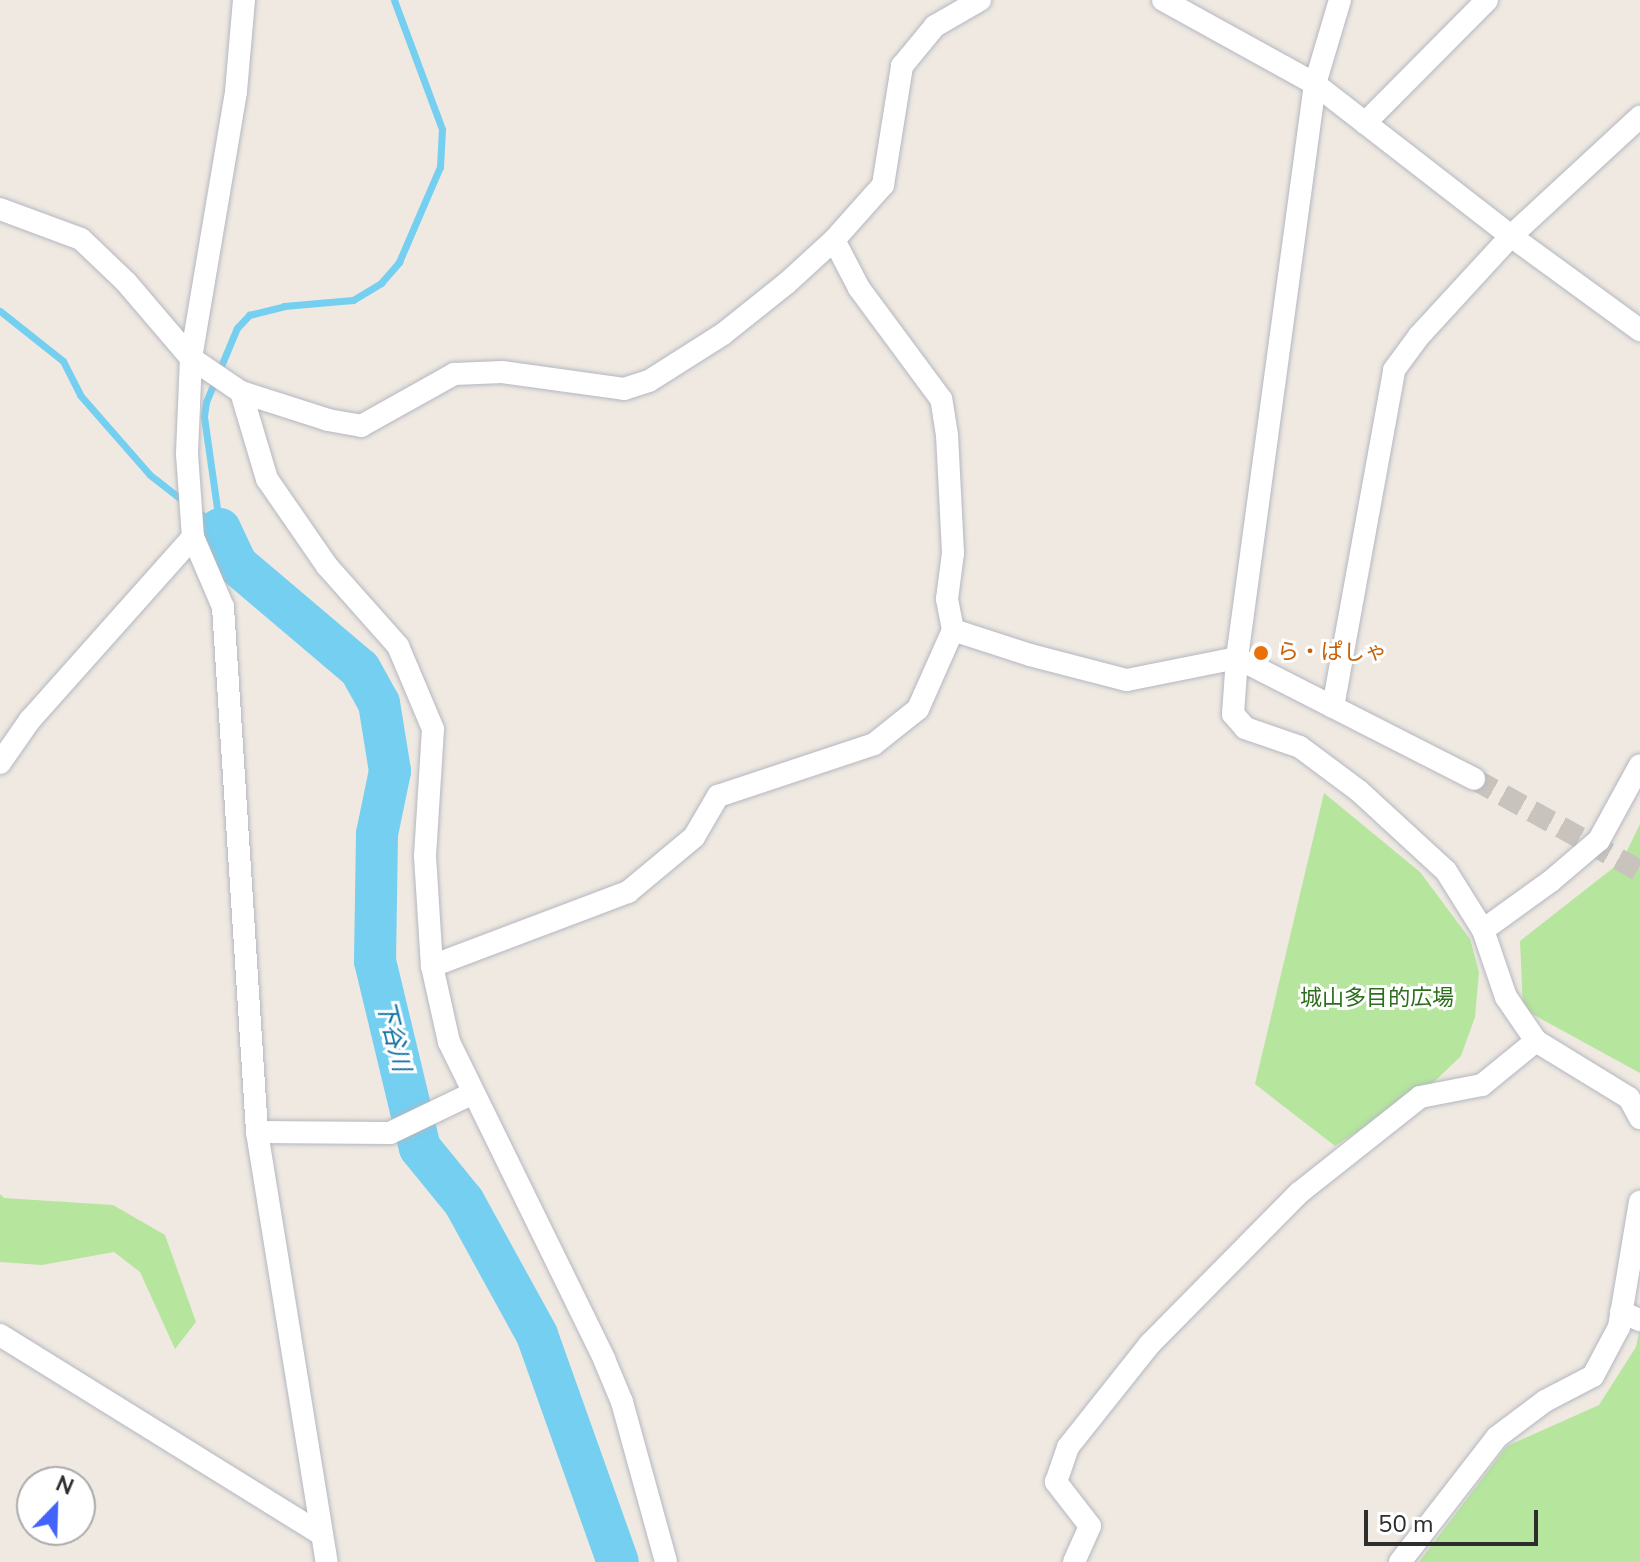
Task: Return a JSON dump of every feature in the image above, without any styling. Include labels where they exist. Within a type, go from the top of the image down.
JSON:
[{"type":"street","points":[[244,0],[236,92],[191,358],[187,454],[193,537],[223,607],[257,1132],[327,1562]]},
{"type":"street","points":[[0,209],[81,239],[126,282],[191,358],[241,392],[361,426],[454,374],[502,372],[624,389],[649,381],[723,334],[834,240],[883,185],[902,66],[935,26],[980,0]]},
{"type":"street","points":[[1163,0],[1315,84],[1511,236],[1640,330]]},
{"type":"street","points":[[1340,0],[1315,84],[1237,658],[1233,714],[1245,728],[1300,747],[1359,791],[1446,871],[1483,930],[1506,997],[1536,1041],[1629,1098],[1640,1118]]},
{"type":"street","points":[[1365,123],[1487,0]]},
{"type":"street","points":[[1333,707],[1394,370],[1419,336],[1511,236],[1640,117]]},
{"type":"street","points":[[432,966],[628,892],[694,837],[718,796],[874,744],[918,709],[953,630],[947,599],[953,553],[947,435],[941,399],[859,288],[834,240]]},
{"type":"street","points":[[241,392],[267,479],[327,566],[398,646],[433,729],[425,856],[432,966],[449,1042],[471,1094],[622,1402],[666,1562]]},
{"type":"street","points":[[0,763],[30,720],[193,537]]},
{"type":"street","points":[[953,630],[1030,655],[1127,680],[1237,658],[1474,779]]},
{"type":"street","points":[[1483,930],[1551,881],[1599,840],[1640,765]]},
{"type":"street","points":[[1074,1562],[1090,1526],[1056,1482],[1068,1447],[1150,1344],[1299,1193],[1420,1097],[1482,1085],[1536,1041]]},
{"type":"street","points":[[257,1132],[390,1133],[471,1094]]},
{"type":"street","points":[[1400,1562],[1497,1437],[1545,1401],[1593,1376],[1619,1327],[1631,1316],[1640,1202]]},
{"type":"street","points":[[0,1335],[321,1534]]},
{"type":"green space","name":"城山多目的広場","points":[[1324,793],[1420,872],[1470,939],[1479,972],[1475,1017],[1461,1056],[1435,1081],[1335,1146],[1255,1084]]},
{"type":"green space","points":[[1640,824],[1640,1073],[1523,1009],[1520,941],[1622,861]]},
{"type":"green space","points":[[0,1194],[4,1198],[113,1205],[165,1235],[196,1322],[175,1349],[140,1272],[114,1252],[42,1265],[0,1262]]},
{"type":"green space","points":[[1640,1328],[1640,1562],[1419,1562],[1507,1446],[1599,1405],[1636,1347]]},
{"type":"waterway","points":[[220,529],[204,416],[206,402],[237,328],[249,315],[284,306],[353,300],[381,283],[399,262],[440,167],[442,129],[394,0]]},
{"type":"waterway","points":[[0,311],[63,361],[80,395],[150,475],[186,503]]},
{"type":"waterway","points":[[196,510],[220,529]]},
{"type":"waterway","name":"下谷川","points":[[220,529],[236,564],[360,669],[379,703],[390,771],[377,834],[375,961],[420,1148],[464,1202],[537,1335],[618,1562]]},
{"type":"tunnel","points":[[1474,779],[1640,871]]},
{"type":"place","name":"ら・ぱしゃ","points":[[1261,653]]}]
